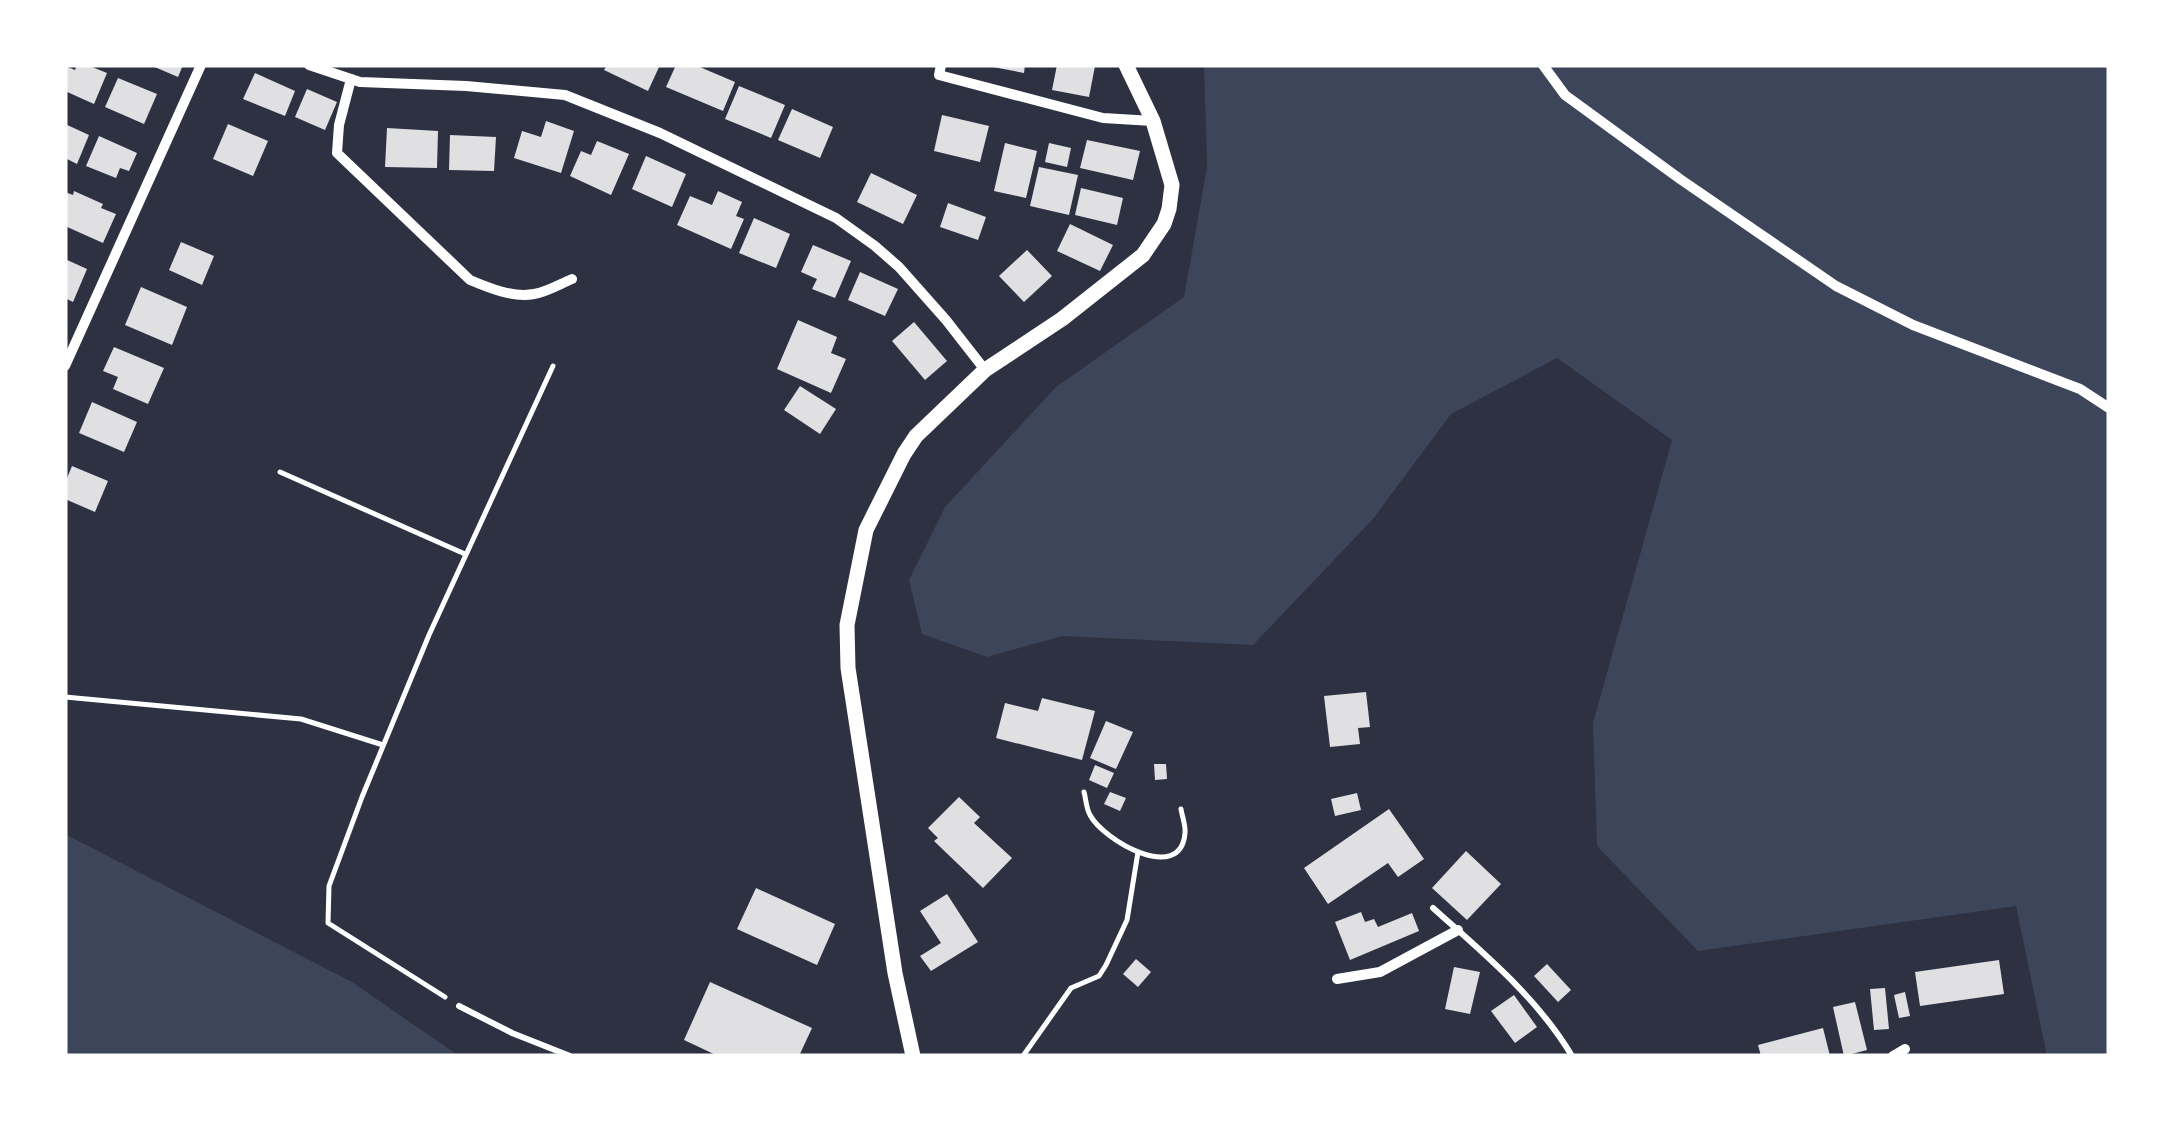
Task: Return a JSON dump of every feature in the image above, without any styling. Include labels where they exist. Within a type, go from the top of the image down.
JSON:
[{"type":"street","points":[[65,366],[202,65]]},
{"type":"street","points":[[309,65],[360,82],[466,86],[565,96],[660,133],[836,218],[875,246],[900,267],[985,370]]},
{"type":"street","points":[[941,65],[939,76],[1104,118],[1153,121]]},
{"type":"street","points":[[912,1056],[895,973],[848,668],[846,626],[866,530],[916,436],[985,370],[1062,319],[1143,255],[1157,236],[1169,210],[1172,185],[1153,121],[1126,65]]},
{"type":"street","points":[[1543,65],[1565,95],[1836,286],[1913,325],[2080,390],[2109,408]]},
{"type":"street","points":[[351,79],[339,124],[338,152],[470,280],[512,294],[534,294],[572,279]]},
{"type":"street","points":[[1337,979],[1380,972],[1458,930]]},
{"type":"street","points":[[1892,1056],[1906,1049]]},
{"type":"lane","points":[[1433,908],[1528,997],[1572,1056]]},
{"type":"lane","points":[[460,1006],[512,1034],[570,1056]]},
{"type":"path","points":[[460,1006],[328,923],[329,886],[429,635],[553,366]]},
{"type":"path","points":[[280,472],[466,554]]},
{"type":"path","points":[[65,697],[301,719],[383,745]]},
{"type":"path","points":[[1084,792],[1088,812],[1096,824],[1150,857],[1169,856],[1180,847],[1185,834],[1182,809]]},
{"type":"path","points":[[1023,1056],[1072,988],[1099,976],[1106,966],[1126,920],[1138,852]]},
{"type":"shaded area","points":[[1204,65],[2109,65],[2109,1056],[2047,1056],[2016,906],[1698,951],[1597,846],[1593,723],[1672,440],[1557,358],[1451,414],[1373,519],[1253,645],[1062,636],[987,657],[922,634],[909,580],[945,507],[1056,387],[1184,297],[1207,167]]},
{"type":"shaded area","points":[[65,834],[352,982],[459,1056],[65,1056]]},
{"type":"building","points":[[77,65],[107,73],[94,104],[65,91],[65,66],[75,70]]},
{"type":"building","points":[[150,65],[183,65],[178,77]]},
{"type":"building","points":[[607,65],[660,65],[648,91],[604,70]]},
{"type":"building","points":[[676,65],[695,65],[735,82],[723,111],[666,87]]},
{"type":"building","points":[[1025,65],[1024,73],[993,67]]},
{"type":"building","points":[[1057,65],[1095,66],[1089,97],[1052,90]]},
{"type":"building","points":[[255,73],[295,91],[285,116],[243,99]]},
{"type":"building","points":[[118,78],[157,94],[144,124],[105,107]]},
{"type":"building","points":[[739,86],[785,105],[771,138],[725,119]]},
{"type":"building","points":[[307,89],[337,102],[325,130],[295,117]]},
{"type":"building","points":[[792,109],[833,127],[820,158],[778,140]]},
{"type":"building","points":[[942,115],[989,126],[980,162],[934,151]]},
{"type":"building","points":[[546,121],[574,131],[561,173],[514,158],[522,131],[541,137]]},
{"type":"building","points":[[65,124],[89,135],[77,164],[65,158]]},
{"type":"building","points":[[228,124],[268,141],[253,176],[213,159]]},
{"type":"building","points":[[387,128],[438,131],[437,168],[385,167]]},
{"type":"building","points":[[450,135],[496,137],[494,171],[449,170]]},
{"type":"building","points":[[99,136],[137,153],[129,171],[120,168],[116,178],[86,166]]},
{"type":"building","points":[[1087,140],[1140,151],[1133,180],[1080,168]]},
{"type":"building","points":[[597,141],[629,154],[611,195],[570,176],[581,151],[591,155]]},
{"type":"building","points":[[1005,143],[1037,151],[1026,198],[994,191]]},
{"type":"building","points":[[1049,143],[1071,148],[1067,167],[1045,162]]},
{"type":"building","points":[[646,156],[686,174],[672,207],[632,189]]},
{"type":"building","points":[[1039,167],[1078,175],[1069,215],[1030,206]]},
{"type":"building","points":[[871,173],[917,195],[903,224],[857,202]]},
{"type":"building","points":[[1081,188],[1123,198],[1117,225],[1075,215]]},
{"type":"building","points":[[74,191],[116,214],[103,243],[65,226],[65,192],[73,195]]},
{"type":"building","points":[[718,191],[742,202],[736,216],[744,219],[731,249],[677,225],[690,196],[712,205]]},
{"type":"building","points":[[948,203],[986,217],[978,240],[940,227]]},
{"type":"building","points":[[754,218],[790,234],[776,268],[739,253]]},
{"type":"building","points":[[1070,224],[1113,245],[1100,271],[1057,251]]},
{"type":"building","points":[[181,242],[214,256],[202,285],[169,270]]},
{"type":"building","points":[[813,245],[851,261],[835,298],[812,289],[817,279],[801,272]]},
{"type":"building","points":[[1027,250],[1052,276],[1024,302],[999,276]]},
{"type":"building","points":[[65,259],[87,269],[73,302],[65,298]]},
{"type":"building","points":[[860,272],[898,289],[885,316],[848,300]]},
{"type":"building","points":[[141,287],[187,307],[172,345],[125,325]]},
{"type":"building","points":[[798,320],[837,337],[831,353],[846,359],[831,393],[777,369]]},
{"type":"building","points":[[914,322],[947,361],[925,380],[892,341]]},
{"type":"building","points":[[114,347],[164,368],[148,404],[113,389],[118,377],[103,371]]},
{"type":"building","points":[[800,386],[836,409],[820,434],[784,410]]},
{"type":"building","points":[[92,402],[137,422],[124,452],[79,433]]},
{"type":"building","points":[[72,466],[108,481],[95,512],[65,499],[65,483]]},
{"type":"building","points":[[1366,692],[1370,727],[1358,728],[1360,744],[1330,747],[1324,696]]},
{"type":"building","points":[[1042,698],[1095,711],[1082,760],[996,738],[1005,703],[1038,711]]},
{"type":"building","points":[[1106,721],[1133,732],[1116,769],[1090,758]]},
{"type":"building","points":[[1154,764],[1166,764],[1167,779],[1155,780]]},
{"type":"building","points":[[1095,765],[1114,773],[1107,788],[1089,780]]},
{"type":"building","points":[[1110,792],[1126,798],[1120,811],[1104,804]]},
{"type":"building","points":[[1357,793],[1361,810],[1335,816],[1331,799]]},
{"type":"building","points":[[959,797],[980,817],[974,823],[1012,858],[983,888],[934,841],[938,838],[928,828]]},
{"type":"building","points":[[1389,809],[1424,859],[1398,877],[1388,863],[1328,904],[1304,868]]},
{"type":"building","points":[[1466,851],[1501,884],[1467,920],[1432,888]]},
{"type":"building","points":[[756,888],[835,924],[817,965],[737,929]]},
{"type":"building","points":[[947,894],[978,942],[931,971],[920,956],[941,943],[920,911]]},
{"type":"building","points":[[1361,912],[1365,922],[1374,919],[1378,927],[1412,913],[1419,931],[1350,960],[1335,922]]},
{"type":"building","points":[[1136,959],[1151,972],[1138,987],[1123,974]]},
{"type":"building","points":[[1999,960],[2004,994],[1920,1006],[1915,972]]},
{"type":"building","points":[[1547,964],[1571,990],[1558,1002],[1534,976]]},
{"type":"building","points":[[1454,967],[1480,972],[1470,1014],[1445,1009]]},
{"type":"building","points":[[710,982],[812,1028],[799,1056],[718,1056],[684,1040]]},
{"type":"building","points":[[1885,988],[1889,1029],[1874,1030],[1870,989]]},
{"type":"building","points":[[1905,992],[1910,1016],[1899,1018],[1894,995]]},
{"type":"building","points":[[1514,995],[1537,1027],[1515,1043],[1491,1011]]},
{"type":"building","points":[[1855,1002],[1867,1050],[1844,1056],[1833,1007]]},
{"type":"building","points":[[1823,1028],[1830,1056],[1761,1056],[1758,1045]]}]
